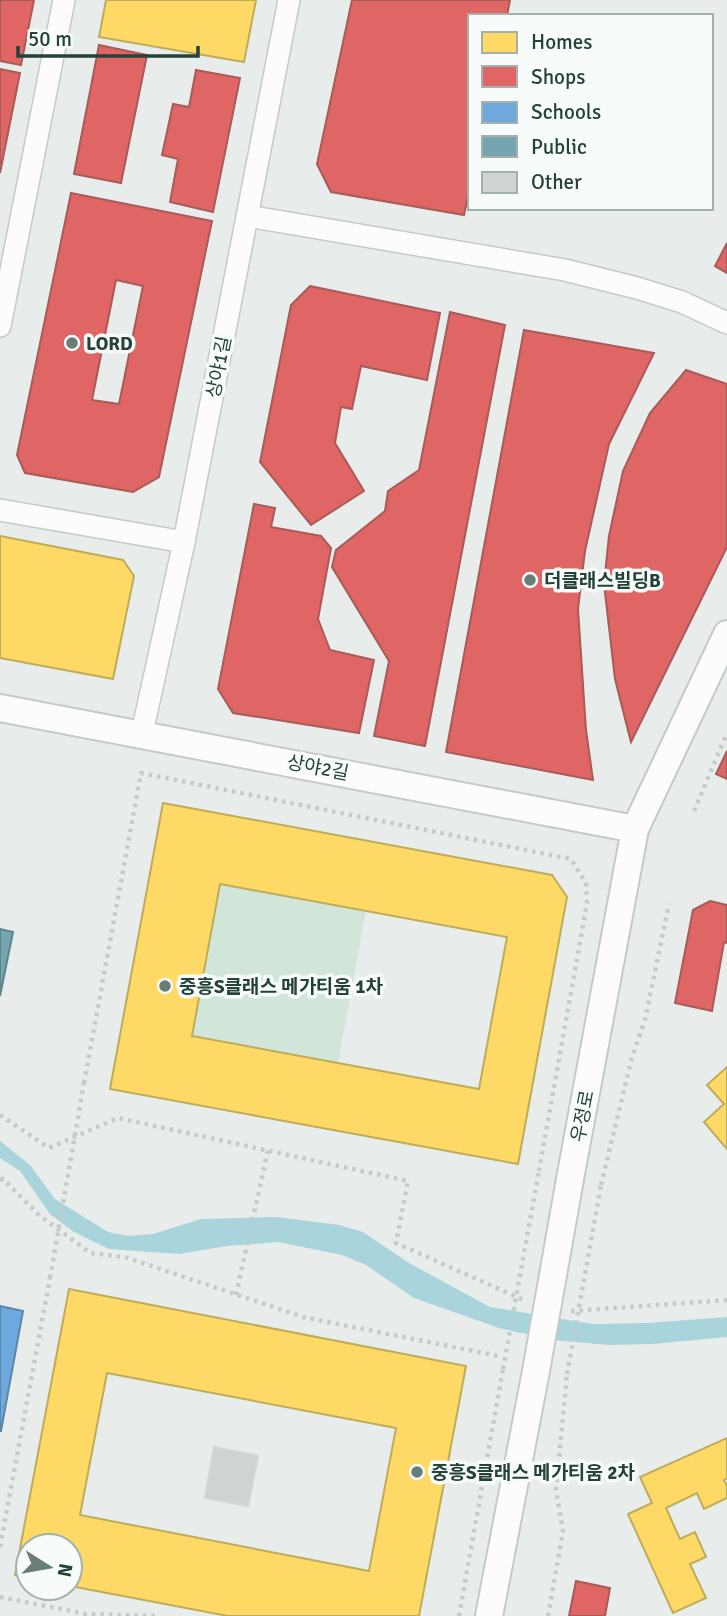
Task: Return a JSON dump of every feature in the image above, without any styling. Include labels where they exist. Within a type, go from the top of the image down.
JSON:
[{"type":"street","points":[[0,326],[64,0]]},
{"type":"street","name":"상야1길","points":[[142,733],[184,542],[289,0]]},
{"type":"street","points":[[247,216],[565,270],[682,302],[727,323]]},
{"type":"street","points":[[0,510],[184,542]]},
{"type":"street","name":"우정로","points":[[489,1616],[635,829],[727,634]]},
{"type":"street","name":"상야2길","points":[[0,708],[635,829]]},
{"type":"path","points":[[694,811],[727,733]]},
{"type":"path","points":[[0,1547],[141,772],[571,859],[586,883],[587,903],[459,1616]]},
{"type":"path","points":[[548,1616],[563,1531],[556,1490],[567,1374],[601,1185],[632,1057],[645,1020],[669,904]]},
{"type":"path","points":[[0,1115],[49,1148],[118,1118],[408,1181],[396,1242],[528,1302]]},
{"type":"path","points":[[236,1295],[268,1150]]},
{"type":"path","points":[[0,1180],[3,1179],[39,1215],[90,1253],[125,1257],[303,1317],[499,1356]]},
{"type":"path","points":[[565,1311],[727,1300]]},
{"type":"path","points":[[0,1597],[86,1614],[155,1616]]},
{"type":"green space","points":[[220,884],[366,911],[338,1063],[192,1036]]},
{"type":"water","points":[[0,1141],[30,1165],[55,1199],[108,1232],[128,1236],[153,1234],[201,1219],[277,1217],[339,1225],[363,1232],[409,1263],[490,1307],[593,1324],[727,1317],[727,1337],[609,1345],[553,1340],[499,1328],[414,1298],[366,1265],[342,1255],[278,1242],[227,1246],[179,1254],[109,1249],[74,1232],[50,1214],[20,1171],[0,1158]]},
{"type":"building: Homes","points":[[106,0],[256,0],[244,62],[99,37]]},
{"type":"building: Homes","points":[[0,536],[123,560],[134,576],[113,679],[0,658]]},
{"type":"building: Homes","name":"중흥S클래스 메가티움 1차","points":[[163,803],[552,875],[567,897],[518,1164],[110,1089]],"holes":[[[220,884],[507,937],[479,1089],[192,1036]]]},
{"type":"building: Homes","points":[[727,1067],[727,1149],[704,1122],[724,1104],[707,1085]]},
{"type":"building: Homes","name":"중흥S클래스 메가티움 2차","points":[[69,1289],[466,1366],[419,1616],[228,1616],[84,1589],[84,1532],[23,1532]],"holes":[[[107,1373],[396,1428],[369,1571],[80,1515]]]},
{"type":"building: Homes","points":[[727,1438],[727,1478],[724,1480],[727,1498],[704,1509],[697,1493],[666,1508],[680,1539],[695,1532],[706,1557],[690,1564],[706,1598],[673,1613],[628,1514],[652,1503],[640,1477]]},
{"type":"building: Shops","points":[[0,0],[34,0],[21,65],[0,61]]},
{"type":"building: Shops","points":[[352,0],[510,0],[507,14],[468,14],[468,196],[464,215],[331,192],[317,164]]},
{"type":"building: Shops","points":[[99,45],[147,55],[121,183],[74,174]]},
{"type":"building: Shops","points":[[0,69],[20,73],[0,173]]},
{"type":"building: Shops","points":[[196,70],[240,78],[213,212],[170,202],[178,159],[162,155],[173,104],[189,107]]},
{"type":"building: Shops","name":"LORD","points":[[71,193],[212,221],[159,477],[133,492],[25,473],[17,455]],"holes":[[[116,280],[143,286],[119,404],[92,400]]]},
{"type":"building: Shops","points":[[727,243],[727,273],[715,266]]},
{"type":"building: Shops","points":[[310,286],[440,313],[427,380],[361,366],[352,409],[341,407],[335,443],[364,491],[311,525],[260,462],[291,305]]},
{"type":"building: Shops","points":[[450,312],[505,325],[425,746],[374,736],[389,661],[332,567],[336,550],[385,511],[388,491],[419,470]]},
{"type":"building: Shops","name":"더클래스빌딩B","points":[[524,330],[654,353],[609,444],[585,551],[578,609],[586,730],[593,780],[446,752]]},
{"type":"building: Shops","points":[[686,370],[727,384],[727,547],[631,742],[615,679],[604,584],[609,536],[623,471],[650,413]]},
{"type":"building: Shops","points":[[254,504],[275,508],[271,527],[321,536],[331,548],[318,619],[330,650],[374,660],[359,733],[233,713],[218,689]]},
{"type":"building: Shops","points":[[727,751],[727,779],[716,774]]},
{"type":"building: Shops","points":[[710,901],[727,905],[727,943],[724,942],[712,1011],[675,1003],[693,910]]},
{"type":"building: Shops","points":[[576,1581],[610,1588],[605,1616],[569,1616]]},
{"type":"building: Schools","points":[[0,1306],[23,1311],[1,1431],[0,1431]]},
{"type":"building: Public","points":[[0,929],[13,932],[0,996]]},
{"type":"building: Other","points":[[214,1447],[258,1456],[248,1506],[205,1498]]},
{"type":"place","name":"LORD","points":[[72,343]]},
{"type":"place","name":"더클래스빌딩B","points":[[530,580]]},
{"type":"place","name":"중흥S클래스 메가티움 1차","points":[[165,986]]},
{"type":"place","name":"중흥S클래스 메가티움 2차","points":[[417,1472]]}]
